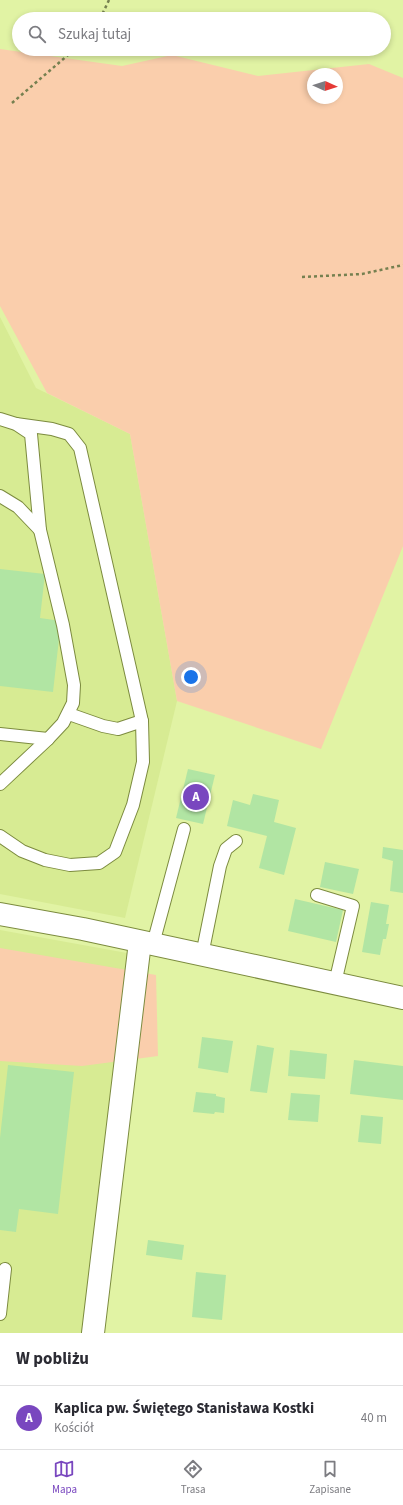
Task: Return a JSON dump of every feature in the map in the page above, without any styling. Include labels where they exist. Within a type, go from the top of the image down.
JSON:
[{"type":"main road","points":[[0,914],[82,929],[403,998]]},
{"type":"main road","points":[[93,1333],[146,943]]},
{"type":"lane","points":[[0,419],[16,424],[52,429],[68,434],[80,448],[142,721],[143,762],[133,805],[116,852],[99,863],[70,865],[45,860],[22,851],[0,836]]},
{"type":"lane","points":[[0,784],[63,723],[74,703],[74,685],[63,625],[40,530],[31,434],[16,424]]},
{"type":"lane","points":[[0,496],[18,507],[40,530]]},
{"type":"lane","points":[[69,714],[103,726],[118,729],[142,721]]},
{"type":"lane","points":[[0,734],[48,739]]},
{"type":"lane","points":[[146,943],[184,829]]},
{"type":"lane","points":[[202,955],[220,866],[226,849],[236,841]]},
{"type":"lane","points":[[317,895],[353,906],[335,983]]},
{"type":"lane","points":[[0,1314],[5,1269]]},
{"type":"path","points":[[103,12],[109,0]]},
{"type":"path","points":[[12,103],[67,56]]},
{"type":"path","points":[[302,277],[362,274],[403,265]]},
{"type":"shaded area","points":[[0,49],[12,51],[12,56],[50,56],[122,66],[167,56],[176,56],[258,76],[307,71],[307,104],[343,104],[343,68],[332,68],[369,64],[403,78],[403,546],[321,749],[177,701],[130,434],[47,393],[0,306]]},
{"type":"shaded area","points":[[0,317],[36,388],[130,434],[177,701],[125,918],[0,894]]},
{"type":"shaded area","points":[[0,930],[127,953],[84,1333],[0,1333]]},
{"type":"shaded area","points":[[0,948],[156,975],[158,1056],[82,1066],[0,1061]]},
{"type":"building","points":[[0,569],[45,574],[40,618],[61,621],[53,692],[0,686]]},
{"type":"building","points":[[188,769],[215,775],[203,824],[176,818]]},
{"type":"building","points":[[253,794],[279,800],[274,822],[296,828],[284,875],[259,868],[267,836],[227,826],[233,800],[250,805]]},
{"type":"building","points":[[383,847],[403,850],[403,893],[390,891],[393,861],[382,858]]},
{"type":"building","points":[[325,862],[359,869],[353,894],[320,887]]},
{"type":"building","points":[[295,899],[343,910],[336,942],[288,931]]},
{"type":"building","points":[[371,902],[389,905],[386,924],[389,924],[386,939],[383,939],[380,955],[362,952]]},
{"type":"building","points":[[202,1037],[233,1041],[228,1073],[198,1068]]},
{"type":"building","points":[[257,1045],[274,1048],[267,1093],[250,1091]]},
{"type":"building","points":[[290,1050],[327,1054],[325,1079],[288,1076]]},
{"type":"building","points":[[354,1060],[403,1066],[403,1100],[350,1094]]},
{"type":"building","points":[[8,1065],[74,1072],[58,1214],[19,1209],[16,1232],[0,1230],[0,1138]]},
{"type":"building","points":[[196,1092],[216,1094],[216,1096],[225,1098],[224,1113],[215,1112],[214,1114],[193,1112]]},
{"type":"building","points":[[291,1093],[320,1095],[318,1122],[288,1120]]},
{"type":"building","points":[[361,1115],[383,1117],[381,1144],[358,1142]]},
{"type":"building","points":[[148,1240],[184,1245],[182,1260],[146,1255]]},
{"type":"building","points":[[196,1272],[226,1275],[222,1320],[192,1317]]},
{"type":"place","name":"Kaplica pw. Świętego Stanisława Kostki","points":[[196,797]]}]
